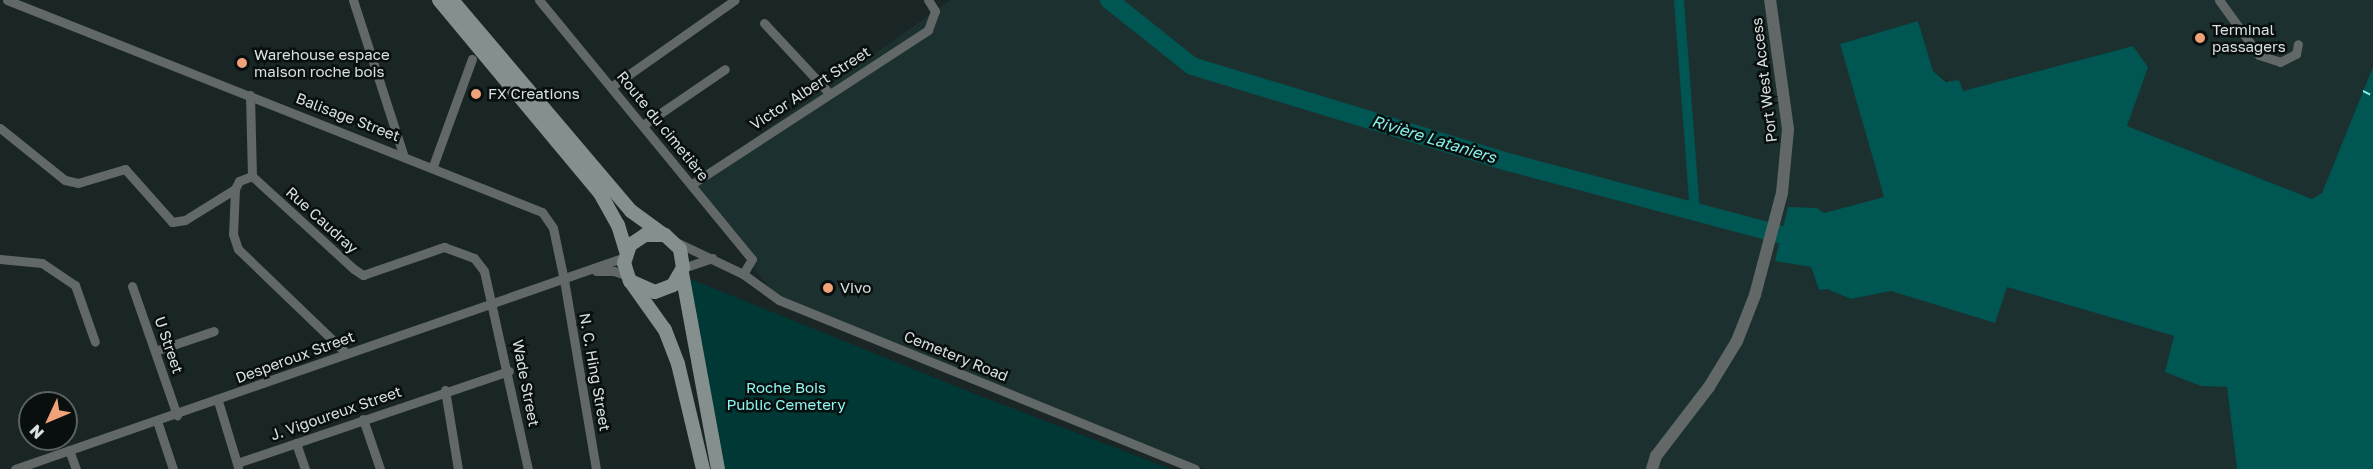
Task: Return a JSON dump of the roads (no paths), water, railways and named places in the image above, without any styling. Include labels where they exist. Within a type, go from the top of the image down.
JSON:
[{"type":"main road","points":[[439,0],[600,193],[618,225],[626,254],[629,278],[665,330],[678,364],[703,469]]},
{"type":"main road","points":[[452,0],[623,202],[680,249],[718,469]]},
{"type":"main road","points":[[626,254],[645,235],[669,238]]},
{"type":"main road","points":[[629,278],[655,292],[673,285],[683,271]]},
{"type":"street","name":"Balisage Street","points":[[7,0],[403,154],[542,212],[553,228],[564,280]]},
{"type":"street","points":[[353,0],[403,154]]},
{"type":"street","points":[[611,87],[735,0]]},
{"type":"street","name":"Victor Albert Street","points":[[692,184],[928,30],[935,11],[928,0]]},
{"type":"street","name":"Port West Access","points":[[1656,456],[1709,387],[1737,340],[1759,281],[1782,193],[1788,129],[1770,0]]},
{"type":"street","points":[[2219,0],[2259,55],[2280,62],[2296,54],[2298,44]]},
{"type":"street","name":"Route du cimetière","points":[[541,1],[752,259],[742,274]]},
{"type":"street","points":[[764,23],[829,93]]},
{"type":"street","points":[[433,166],[472,59]]},
{"type":"street","points":[[643,124],[725,69]]},
{"type":"street","points":[[250,95],[252,176],[239,181],[235,189],[233,234],[244,259],[346,353]]},
{"type":"street","points":[[0,128],[65,180],[78,183],[125,169],[172,222],[184,220],[235,189]]},
{"type":"street","name":"Rue Caudray","points":[[252,176],[363,275],[444,247],[474,258],[484,271],[494,303]]},
{"type":"street","name":"Cemetery Road","points":[[669,238],[742,274],[778,300],[1195,469]]},
{"type":"street","name":"Desperoux Street","points":[[78,447],[218,401],[346,353],[564,280],[626,254]]},
{"type":"street","points":[[683,271],[712,258]]},
{"type":"street","points":[[0,259],[42,263],[75,285],[95,342]]},
{"type":"street","points":[[584,271],[614,271],[629,278]]},
{"type":"street","name":"N. C. Hing Street","points":[[564,280],[596,469]]},
{"type":"street","name":"U Street","points":[[132,286],[177,415]]},
{"type":"street","name":"Wade Street","points":[[494,303],[528,469]]},
{"type":"street","points":[[155,351],[214,331]]},
{"type":"street","name":"J. Vigoureux Street","points":[[238,466],[445,390],[509,371]]},
{"type":"street","points":[[445,390],[458,469]]},
{"type":"street","points":[[218,401],[238,466]]},
{"type":"street","points":[[363,419],[380,469]]},
{"type":"street","points":[[157,421],[173,469]]},
{"type":"street","points":[[296,443],[305,469]]},
{"type":"street","name":"Desperoux Street","points":[[15,469],[66,451]]},
{"type":"street","points":[[69,451],[76,469]]},
{"type":"street","points":[[1643,469],[1656,456]]},
{"type":"street","points":[[1652,469],[1656,456]]},
{"type":"waterway","name":"Rivière Lataniers","points":[[1109,0],[1192,66],[1512,163],[1779,234]]},
{"type":"waterway","points":[[1679,0],[1695,213]]},
{"type":"place","name":"Terminal passagers","points":[[2200,38]]},
{"type":"place","name":"Warehouse espace maison roche bois","points":[[242,63]]},
{"type":"place","name":"FX Creations","points":[[476,94]]},
{"type":"place","name":"Vivo","points":[[828,288]]},
{"type":"park label","name":"Roche Bois Public Cemetery","points":[[786,396]]}]
